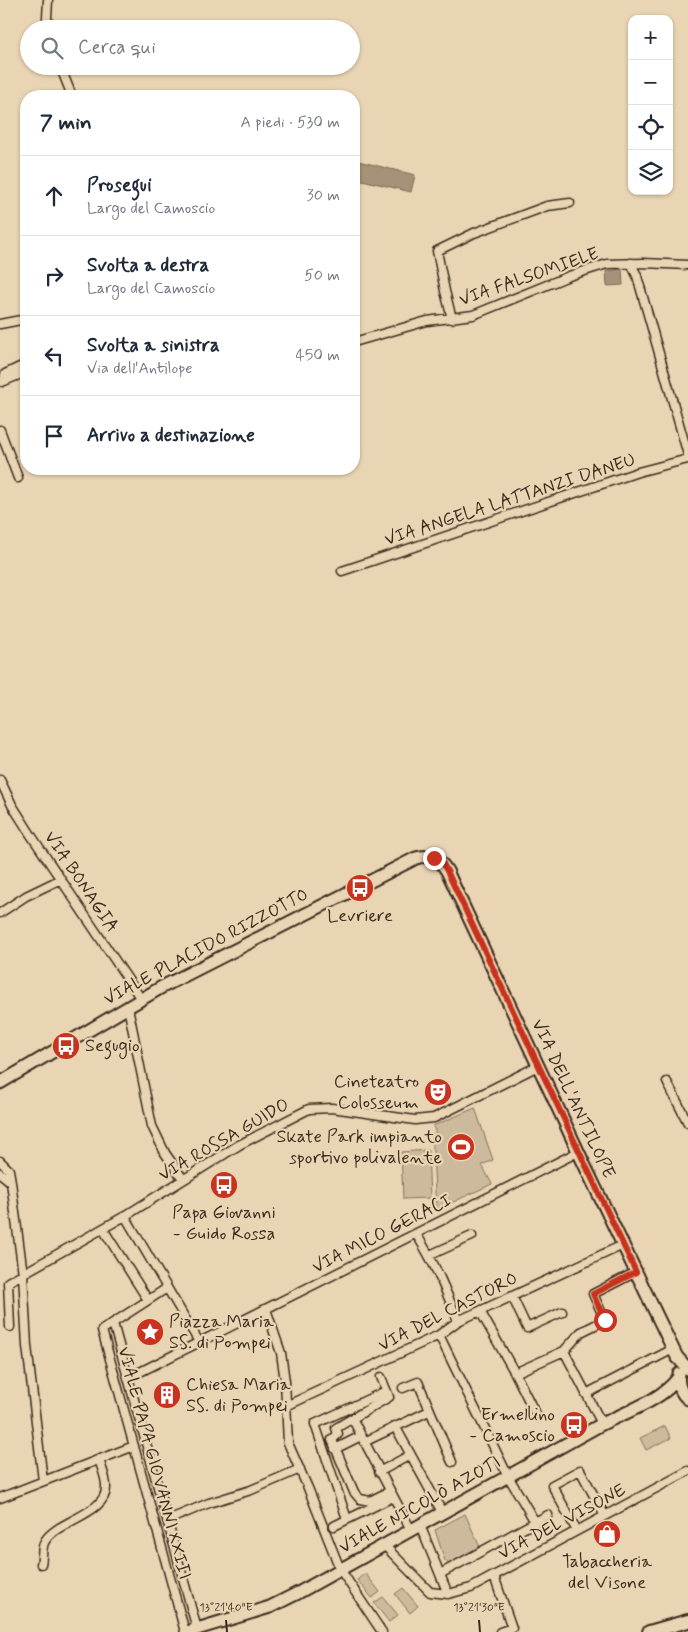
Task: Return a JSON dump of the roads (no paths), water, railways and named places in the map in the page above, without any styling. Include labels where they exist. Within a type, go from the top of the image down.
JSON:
[{"type":"main road","points":[[649,1632],[688,1622]]},
{"type":"street","points":[[47,20],[48,0]]},
{"type":"street","points":[[64,75],[70,90]]},
{"type":"street","points":[[452,319],[437,251],[474,233],[547,206],[570,203]]},
{"type":"street","points":[[631,263],[637,276],[688,455]]},
{"type":"street","name":"VIA FALSOMIELE","points":[[360,340],[427,321],[472,316],[569,276],[606,264],[688,265]]},
{"type":"street","points":[[0,324],[20,320]]},
{"type":"street","points":[[2,382],[5,374],[20,367]]},
{"type":"street","points":[[2,382],[20,374]]},
{"type":"street","points":[[0,430],[18,478]]},
{"type":"street","name":"VIA ANGELA LATTANZI DANEU","points":[[342,571],[638,472],[688,459]]},
{"type":"street","name":"VIA BONAGIA","points":[[0,780],[22,820],[141,999]]},
{"type":"street","name":"VIALE PLACIDO RIZZOTTO","points":[[0,1084],[141,999],[416,858],[423,856],[434,858]]},
{"type":"street","name":"VIA DELL'ANTILOPE","points":[[434,858],[442,862],[447,871],[683,1373]]},
{"type":"street","points":[[0,913],[26,896],[61,879]]},
{"type":"street","points":[[128,1007],[152,1126],[165,1153],[183,1179]]},
{"type":"street","name":"VIA ROSSA GUIDO","points":[[10,1327],[8,1282],[125,1216],[239,1145],[309,1109],[332,1108],[415,1120],[434,1118],[538,1066]]},
{"type":"street","points":[[667,1082],[688,1123]]},
{"type":"street","name":"VIA MICO GERACI","points":[[128,1378],[578,1152]]},
{"type":"street","points":[[0,1162],[9,1170],[11,1182],[23,1274],[27,1346],[43,1482]]},
{"type":"street","points":[[0,1173],[11,1182]]},
{"type":"street","points":[[125,1216],[199,1342]]},
{"type":"street","points":[[103,1229],[148,1300]]},
{"type":"street","points":[[416,1234],[442,1280],[458,1322]]},
{"type":"street","points":[[430,1256],[472,1236]]},
{"type":"street","name":"VIA DEL CASTORO","points":[[286,1406],[439,1334],[480,1311],[623,1245]]},
{"type":"street","points":[[515,1373],[564,1351],[581,1332],[605,1320],[593,1294],[636,1272]]},
{"type":"street","points":[[113,1323],[167,1288]]},
{"type":"street","points":[[512,1296],[527,1328],[562,1312]]},
{"type":"street","points":[[266,1309],[281,1352],[288,1443],[340,1569],[382,1632]]},
{"type":"street","points":[[480,1311],[515,1373],[536,1417]]},
{"type":"street","name":"VIALE PAPA GIOVANNI XXIII","points":[[113,1323],[168,1520],[192,1631],[134,1446],[102,1330],[113,1323]]},
{"type":"street","points":[[439,1334],[508,1476],[535,1522]]},
{"type":"street","points":[[564,1351],[602,1424]]},
{"type":"street","points":[[586,1394],[675,1353]]},
{"type":"street","points":[[653,1399],[671,1395],[686,1398],[683,1373]]},
{"type":"street","points":[[653,1399],[672,1386],[683,1373]]},
{"type":"street","points":[[336,1428],[353,1420],[389,1397],[381,1377]]},
{"type":"street","points":[[403,1388],[418,1382],[452,1462]]},
{"type":"street","points":[[347,1519],[315,1424],[386,1391]]},
{"type":"street","name":"VIALE NICOLÒ AZOTI","points":[[192,1631],[270,1607],[602,1424],[653,1399]]},
{"type":"street","points":[[336,1449],[429,1411]]},
{"type":"street","points":[[322,1444],[332,1440],[338,1434],[331,1416]]},
{"type":"street","points":[[353,1420],[391,1494],[416,1527],[448,1594],[430,1592],[384,1545]]},
{"type":"street","points":[[395,1426],[442,1512]]},
{"type":"street","points":[[332,1440],[354,1492],[360,1499],[370,1502],[391,1494]]},
{"type":"street","points":[[0,1498],[134,1446]]},
{"type":"street","points":[[380,1472],[410,1455]]},
{"type":"street","points":[[41,1564],[44,1556],[43,1544],[50,1534],[94,1508],[103,1500],[106,1486],[99,1459]]},
{"type":"street","points":[[168,1520],[209,1503],[251,1490],[300,1469]]},
{"type":"street","points":[[577,1531],[552,1485],[559,1481],[580,1470],[605,1516]]},
{"type":"street","name":"VIA DEL VISONE","points":[[448,1594],[471,1588],[688,1470]]},
{"type":"street","points":[[334,1526],[391,1494]]},
{"type":"street","points":[[440,1574],[548,1515]]},
{"type":"street","points":[[494,1576],[512,1628],[500,1632]]},
{"type":"place","name":"Levriere","points":[[360,888]]},
{"type":"place","name":"Segugio","points":[[66,1046]]},
{"type":"place","name":"Cineteatro Colosseum","points":[[438,1092]]},
{"type":"place","name":"Skate Park impianto sportivo polivalente","points":[[461,1147]]},
{"type":"place","name":"Papa Giovanni - Guido Rossa","points":[[224,1185]]},
{"type":"place","name":"Piazza Maria SS. di Pompei","points":[[150,1332]]},
{"type":"place","name":"Chiesa Maria SS. di Pompei","points":[[167,1395]]},
{"type":"place","name":"Ermellino - Camoscio","points":[[574,1425]]},
{"type":"place","name":"Tabaccheria del Visone","points":[[607,1534]]}]
